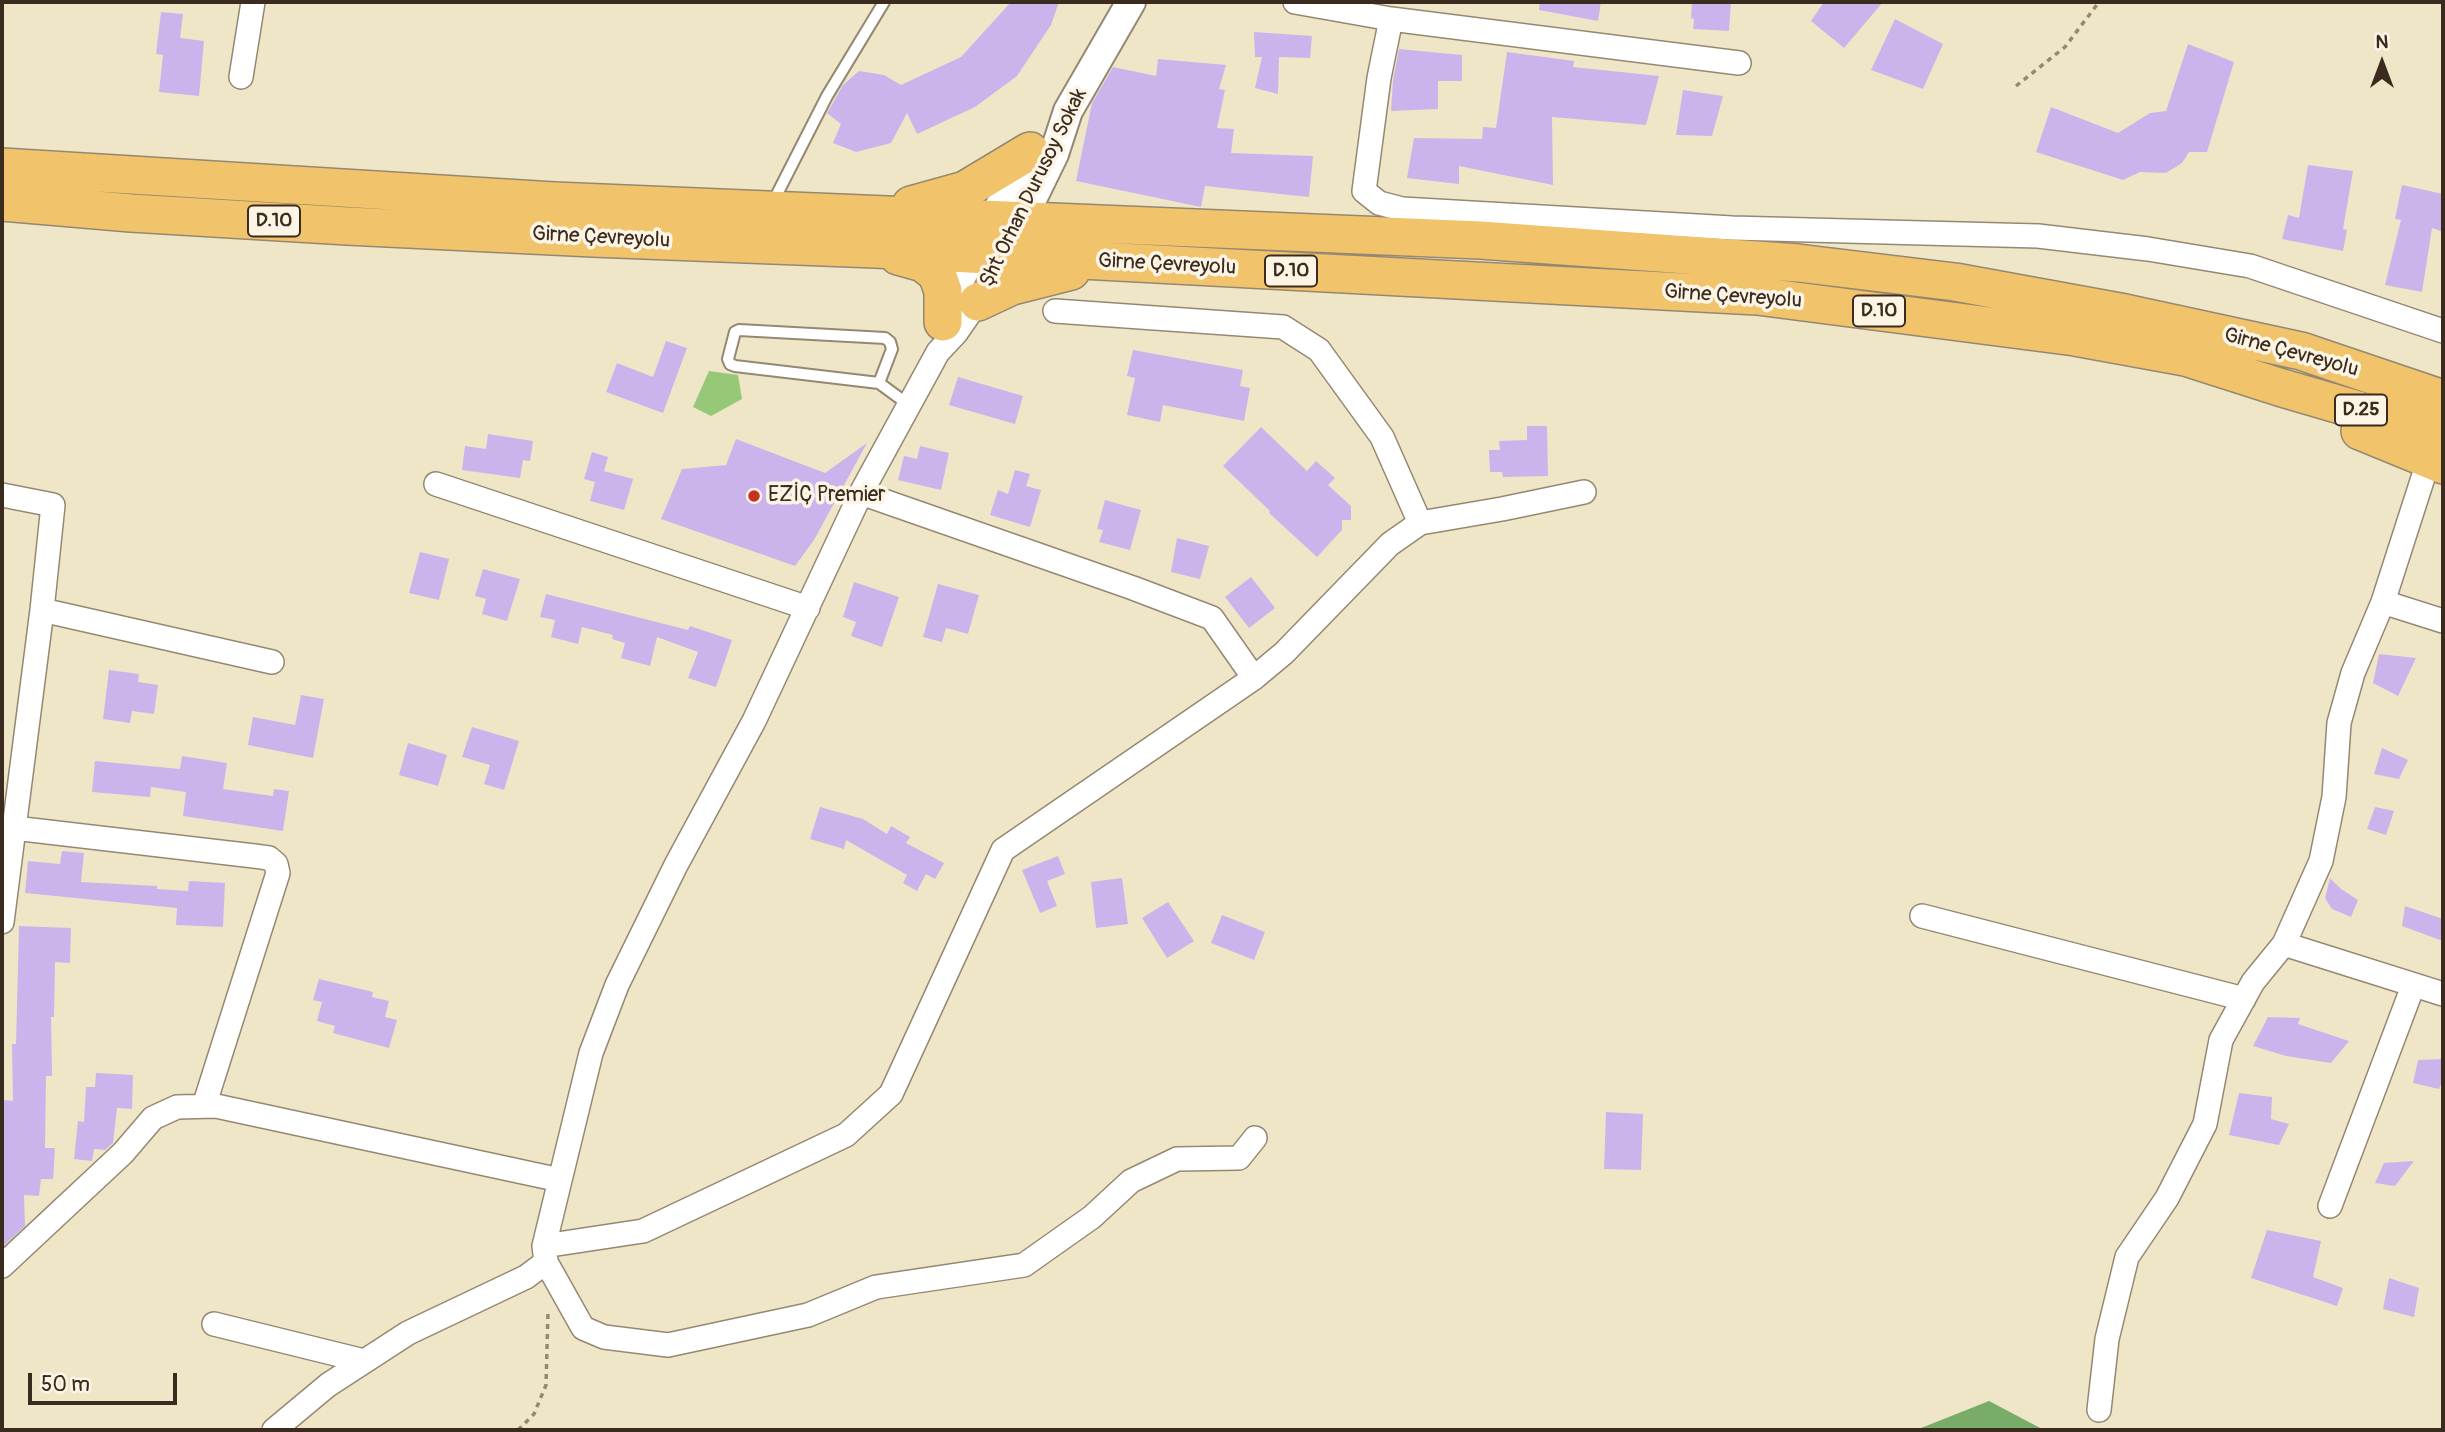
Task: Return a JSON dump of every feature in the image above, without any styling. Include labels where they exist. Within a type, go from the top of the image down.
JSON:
[{"type":"highway","points":[[876,232],[965,190],[1030,151]]},
{"type":"highway","name":"Girne Çevreyolu","points":[[2,167],[554,201],[769,210],[989,256],[1756,296],[2075,337],[2185,357],[2279,387],[2438,453]]},
{"type":"highway","name":"Girne Çevreyolu","points":[[2,201],[131,213],[593,239],[876,232],[1006,220],[1480,240],[1798,263],[1955,282],[2125,313],[2301,351],[2443,399]]},
{"type":"highway","points":[[876,232],[937,274],[943,291],[941,337]]},
{"type":"highway","points":[[978,302],[1012,286],[1110,262]]},
{"type":"highway","name":"D.10","points":[[2301,351],[2374,356],[2443,372]]},
{"type":"street","points":[[241,77],[253,2]]},
{"type":"street","name":"Şht Orhan Durusoy Sokak","points":[[941,337],[956,333],[978,302],[989,256],[1006,220],[1054,154],[1068,110],[1109,44],[1131,2]]},
{"type":"street","points":[[1295,2],[1391,19],[1739,63]]},
{"type":"street","points":[[1391,19],[1379,78],[1364,191],[1379,203],[1402,209],[1732,228],[2038,236],[2148,249],[2250,266],[2443,331]]},
{"type":"street","points":[[1006,220],[1030,151],[1068,110]]},
{"type":"street","points":[[274,1430],[328,1385],[408,1333],[526,1277],[545,1254],[591,1054],[617,985],[676,865],[754,721],[862,493],[909,405],[941,337],[989,256]]},
{"type":"street","points":[[1055,312],[1283,327],[1319,350],[1382,437],[1420,523]]},
{"type":"street","points":[[2099,1410],[2107,1339],[2127,1257],[2167,1198],[2205,1124],[2221,1040],[2253,982],[2284,944],[2321,861],[2334,797],[2339,723],[2353,673],[2383,602],[2438,453]]},
{"type":"street","points":[[436,484],[808,608]]},
{"type":"street","points":[[545,1254],[643,1231],[846,1135],[891,1094],[1003,850],[1254,678],[1284,653],[1390,544],[1420,523],[1584,492]]},
{"type":"street","points":[[862,493],[1212,618],[1254,678]]},
{"type":"street","points":[[2,495],[53,505],[43,610],[2,922]]},
{"type":"street","points":[[2383,602],[2443,621]]},
{"type":"street","points":[[43,610],[272,662]]},
{"type":"street","points":[[14,828],[262,857],[269,858],[276,864],[278,873],[204,1106]]},
{"type":"street","points":[[1922,916],[2244,999]]},
{"type":"street","points":[[2284,944],[2443,994]]},
{"type":"street","points":[[2330,1206],[2413,986]]},
{"type":"street","points":[[2,1266],[123,1153],[153,1118],[177,1107],[216,1105],[560,1181]]},
{"type":"street","points":[[545,1254],[583,1328],[604,1337],[668,1345],[808,1315],[876,1287],[1024,1265],[1092,1217],[1131,1181],[1177,1159],[1240,1158],[1255,1138]]},
{"type":"street","points":[[214,1324],[365,1361]]},
{"type":"lane","points":[[769,210],[827,96],[884,2]]},
{"type":"lane","points":[[879,383],[892,349],[885,338],[739,330],[735,332],[728,359],[730,364],[735,366],[879,383],[909,405]]},
{"type":"path","points":[[2016,86],[2065,47],[2099,2]]},
{"type":"path","points":[[518,1430],[534,1414],[546,1385],[549,1308]]},
{"type":"green space","points":[[709,371],[738,375],[742,399],[711,416],[693,407]]},
{"type":"green space","points":[[1989,1401],[2044,1430],[1916,1430]]},
{"type":"building","points":[[1011,2],[1059,2],[1051,25],[1017,76],[975,107],[917,134],[907,113],[891,143],[856,152],[833,143],[841,124],[827,113],[843,85],[859,71],[884,75],[901,85],[961,57]]},
{"type":"building","points":[[1540,2],[1601,2],[1598,21],[1539,10]]},
{"type":"building","points":[[1692,2],[1731,2],[1729,31],[1693,29]]},
{"type":"building","points":[[1824,2],[1883,2],[1844,48],[1811,21]]},
{"type":"building","points":[[161,12],[183,14],[180,38],[204,41],[199,96],[159,92],[163,55],[156,54]]},
{"type":"building","points":[[1895,19],[1943,44],[1923,89],[1871,70]]},
{"type":"building","points":[[1254,32],[1312,36],[1310,58],[1279,57],[1278,94],[1255,88],[1262,57],[1255,57]]},
{"type":"building","points":[[2188,44],[2234,62],[2207,152],[2189,152],[2182,163],[2166,173],[2140,172],[2123,180],[2036,152],[2051,107],[2118,133],[2150,113],[2166,111]]},
{"type":"building","points":[[1399,49],[1462,55],[1462,81],[1438,81],[1438,109],[1391,111]]},
{"type":"building","points":[[1507,52],[1574,61],[1573,67],[1659,76],[1646,125],[1552,117],[1553,185],[1459,166],[1459,184],[1407,178],[1414,138],[1482,139],[1483,127],[1496,128]]},
{"type":"building","points":[[1158,59],[1226,65],[1219,89],[1225,90],[1217,128],[1234,129],[1231,153],[1313,156],[1309,197],[1205,186],[1201,207],[1076,181],[1092,103],[1113,67],[1156,76]]},
{"type":"building","points":[[1683,90],[1723,96],[1712,136],[1676,135]]},
{"type":"building","points":[[2308,165],[2353,171],[2343,229],[2347,230],[2343,251],[2282,239],[2288,215],[2299,218]]},
{"type":"building","points":[[2402,185],[2443,194],[2443,232],[2432,228],[2422,292],[2385,285],[2401,220],[2395,219]]},
{"type":"building","points":[[666,341],[687,348],[663,413],[606,392],[617,363],[653,377]]},
{"type":"building","points":[[1133,350],[1243,370],[1240,386],[1250,388],[1244,421],[1163,405],[1160,422],[1127,415],[1135,378],[1127,376]]},
{"type":"building","points":[[958,377],[1023,396],[1015,424],[949,405]]},
{"type":"building","points":[[1527,426],[1547,426],[1548,476],[1503,477],[1502,472],[1490,472],[1489,450],[1500,450],[1499,441],[1527,440]]},
{"type":"building","points":[[1261,427],[1307,471],[1316,461],[1335,478],[1328,485],[1351,506],[1351,520],[1342,520],[1342,530],[1317,557],[1223,466]]},
{"type":"building","points":[[488,434],[533,441],[530,461],[523,460],[520,478],[462,470],[465,446],[486,449]]},
{"type":"building","name":"EZİÇ Premier","points":[[736,439],[825,473],[867,443],[814,540],[795,566],[661,519],[682,469],[726,465]]},
{"type":"building","points":[[920,446],[949,453],[941,490],[898,480],[904,456],[917,459]]},
{"type":"building","points":[[592,452],[608,457],[604,471],[633,479],[624,510],[590,501],[595,482],[584,479]]},
{"type":"building","points":[[1015,470],[1030,474],[1026,486],[1041,490],[1030,527],[990,515],[998,490],[1008,494]]},
{"type":"building","points":[[1105,500],[1141,510],[1130,550],[1099,542],[1103,530],[1097,529]]},
{"type":"building","points":[[1177,538],[1209,546],[1200,579],[1171,572]]},
{"type":"building","points":[[420,552],[449,559],[439,600],[409,593]]},
{"type":"building","points":[[483,569],[520,579],[507,621],[482,614],[486,599],[475,596]]},
{"type":"building","points":[[1251,577],[1275,608],[1249,628],[1225,597]]},
{"type":"building","points":[[854,582],[899,597],[882,647],[851,636],[856,622],[843,617]]},
{"type":"building","points":[[938,584],[979,595],[968,634],[946,628],[942,642],[923,637]]},
{"type":"building","points":[[546,594],[688,630],[690,626],[732,640],[716,687],[688,678],[698,652],[657,637],[650,666],[621,658],[625,643],[612,639],[613,635],[582,627],[578,644],[551,637],[555,620],[540,617]]},
{"type":"building","points":[[2379,654],[2416,658],[2398,696],[2373,683]]},
{"type":"building","points":[[109,670],[139,674],[138,682],[158,685],[154,714],[132,711],[130,723],[103,719]]},
{"type":"building","points":[[301,695],[324,699],[313,758],[248,745],[253,717],[295,725]]},
{"type":"building","points":[[472,727],[519,741],[504,790],[484,784],[490,765],[462,757]]},
{"type":"building","points":[[408,743],[447,755],[438,786],[399,775]]},
{"type":"building","points":[[2382,748],[2408,760],[2399,779],[2374,774]]},
{"type":"building","points":[[182,756],[227,763],[223,789],[273,796],[274,789],[289,791],[283,831],[183,816],[186,792],[151,787],[150,797],[92,792],[95,761],[180,769]]},
{"type":"building","points":[[820,807],[863,819],[887,834],[891,826],[910,837],[906,843],[944,863],[935,879],[926,874],[917,891],[903,883],[907,875],[846,840],[844,849],[810,839]]},
{"type":"building","points":[[2375,807],[2394,811],[2386,835],[2367,829]]},
{"type":"building","points":[[62,851],[84,853],[81,882],[157,886],[157,889],[188,891],[189,881],[225,883],[223,927],[176,925],[177,908],[25,893],[28,861],[60,864]]},
{"type":"building","points":[[1058,856],[1065,874],[1047,881],[1057,906],[1040,913],[1022,870]]},
{"type":"building","points":[[1122,878],[1128,924],[1096,928],[1091,882]]},
{"type":"building","points":[[2330,878],[2358,900],[2351,917],[2332,909],[2325,898]]},
{"type":"building","points":[[1168,902],[1194,941],[1167,958],[1142,918]]},
{"type":"building","points":[[2405,906],[2443,919],[2443,941],[2402,926]]},
{"type":"building","points":[[1222,915],[1265,932],[1254,960],[1211,943]]},
{"type":"building","points":[[19,926],[71,928],[70,963],[55,962],[54,1017],[51,1017],[52,1076],[46,1076],[45,1148],[55,1148],[53,1179],[41,1179],[39,1196],[24,1195],[25,1226],[2,1247],[4,1100],[13,1101],[12,1044],[16,1044]]},
{"type":"building","points":[[319,979],[373,992],[372,997],[389,1001],[385,1017],[397,1020],[389,1048],[333,1033],[335,1026],[317,1021],[322,1002],[313,1000]]},
{"type":"building","points":[[2268,1017],[2300,1018],[2298,1024],[2349,1041],[2331,1063],[2286,1056],[2253,1046]]},
{"type":"building","points":[[2443,1059],[2443,1079],[2439,1089],[2413,1083],[2418,1060]]},
{"type":"building","points":[[96,1073],[133,1075],[132,1109],[117,1108],[113,1143],[105,1150],[94,1149],[92,1161],[74,1159],[78,1121],[84,1122],[86,1087],[95,1087]]},
{"type":"building","points":[[2239,1093],[2272,1097],[2271,1119],[2289,1124],[2279,1145],[2229,1135]]},
{"type":"building","points":[[1606,1112],[1643,1114],[1641,1170],[1604,1169]]},
{"type":"building","points":[[2414,1161],[2395,1186],[2375,1183],[2384,1163]]},
{"type":"building","points":[[2267,1230],[2321,1241],[2313,1277],[2343,1288],[2337,1306],[2251,1278]]},
{"type":"building","points":[[2389,1278],[2419,1288],[2414,1317],[2383,1309]]},
{"type":"place","name":"EZİÇ Premier","points":[[754,496]]}]
